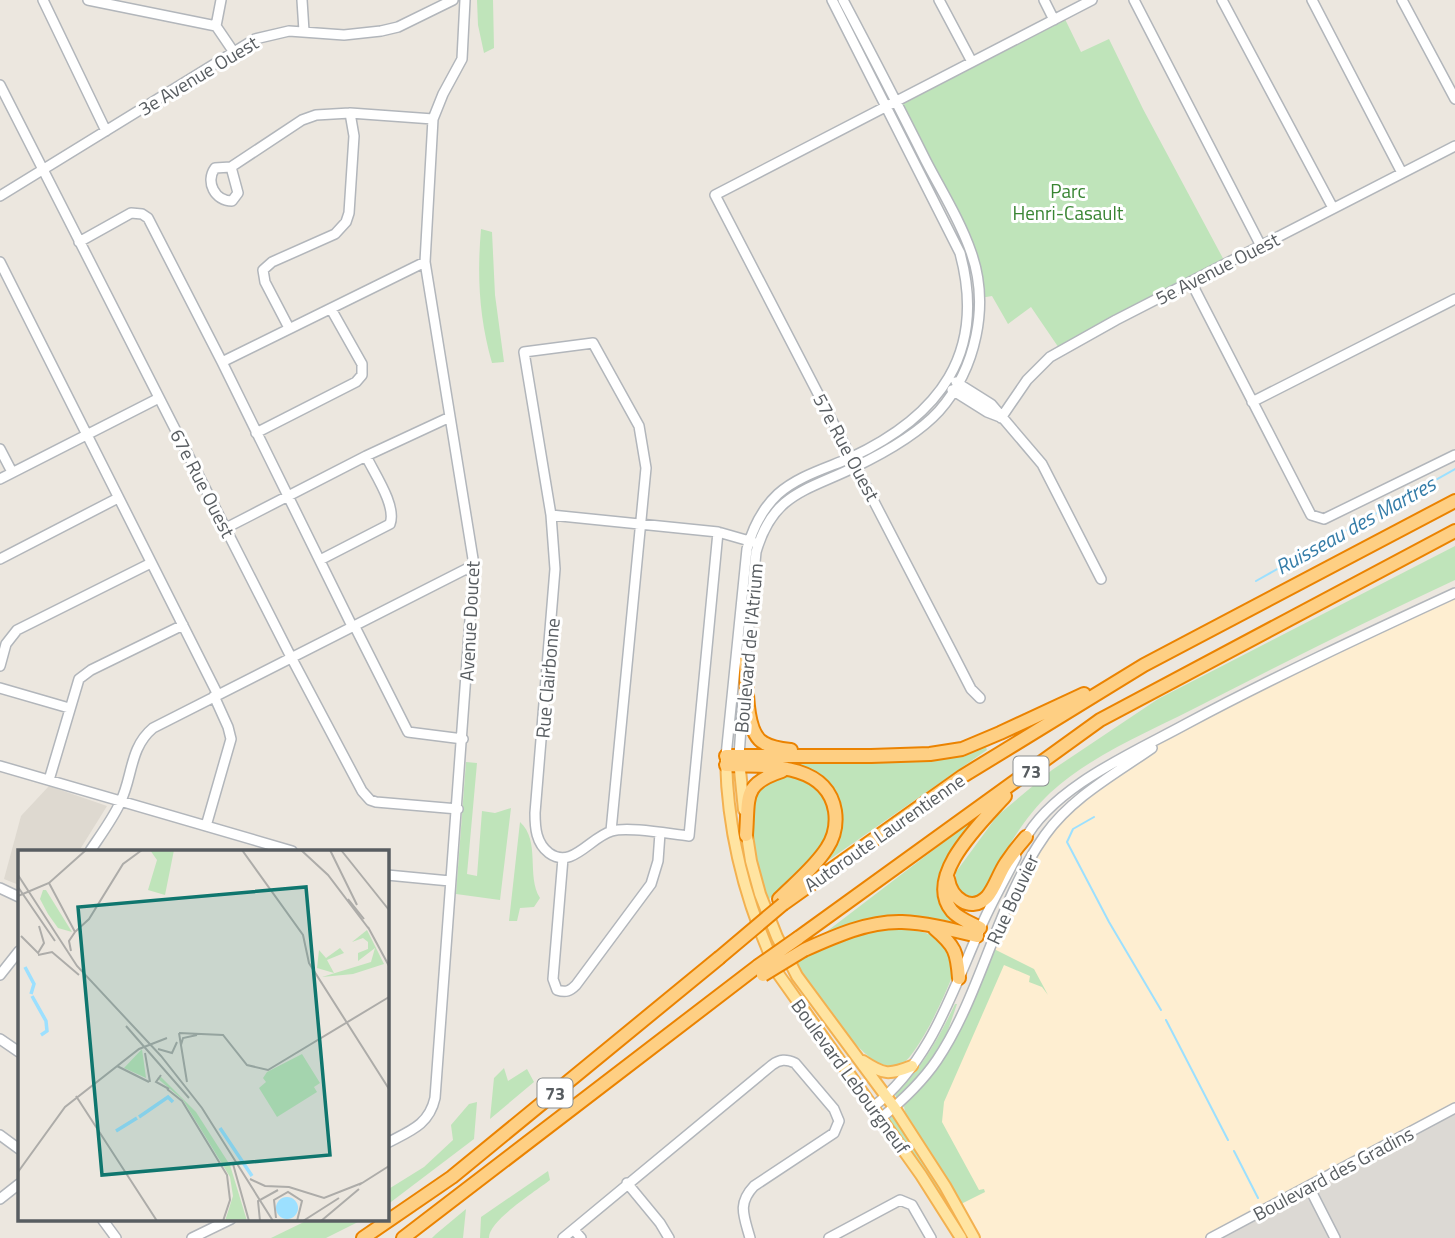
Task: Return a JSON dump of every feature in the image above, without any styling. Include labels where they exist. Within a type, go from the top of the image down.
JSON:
[{"type":"highway","name":"Autoroute Laurentienne","points":[[363,1238],[452,1177],[722,956],[781,902],[963,776],[1144,665],[1455,501]]},
{"type":"highway","name":"Autoroute Laurentienne","points":[[403,1238],[719,998],[760,970],[798,938],[1100,720],[1455,531]]},
{"type":"highway","points":[[746,661],[751,722],[755,734],[763,743],[779,748],[826,755]]},
{"type":"highway","points":[[733,761],[826,755],[930,754],[961,749],[1144,665]]},
{"type":"highway","points":[[733,761],[803,772],[817,779],[834,804],[835,830],[826,850],[781,902]]},
{"type":"highway","points":[[746,835],[752,788],[766,776],[788,769]]},
{"type":"highway","points":[[979,932],[952,911],[944,898],[947,871],[972,832],[1023,777]]},
{"type":"highway","points":[[947,871],[949,886],[954,896],[960,901],[977,903],[986,897],[1007,861],[1026,837]]},
{"type":"highway","points":[[760,970],[853,930],[886,923],[900,922],[979,932]]},
{"type":"highway","points":[[932,926],[953,946],[959,978]]},
{"type":"highway","points":[[352,1238],[385,1222]]},
{"type":"main road","name":"Boulevard de l'Atrium","points":[[733,761],[754,872],[777,937]]},
{"type":"main road","name":"Boulevard de l'Atrium","points":[[733,761],[733,840],[751,908]]},
{"type":"main road","name":"Boulevard Lebourgneuf","points":[[751,908],[779,975],[921,1174],[961,1238]]},
{"type":"main road","name":"Boulevard Lebourgneuf","points":[[777,937],[796,976],[894,1107],[945,1186],[974,1238]]},
{"type":"main road","points":[[856,1057],[878,1071],[887,1073],[912,1066]]},
{"type":"street","points":[[43,0],[106,131]]},
{"type":"street","points":[[88,0],[216,26],[233,51]]},
{"type":"street","points":[[216,26],[221,0]]},
{"type":"street","points":[[302,0],[304,31]]},
{"type":"street","name":"3e Avenue Ouest","points":[[0,196],[255,39],[275,32],[304,31],[344,35],[382,31],[405,24],[453,0]]},
{"type":"street","name":"Avenue Doucet","points":[[388,1142],[415,1129],[432,1112],[435,1098],[463,739],[474,565],[425,262],[433,119],[462,60],[465,0]]},
{"type":"street","points":[[832,0],[892,104]]},
{"type":"street","points":[[843,0],[892,104]]},
{"type":"street","points":[[939,0],[972,62]]},
{"type":"street","points":[[1044,0],[1054,20]]},
{"type":"street","points":[[892,104],[1092,0]]},
{"type":"street","points":[[1134,0],[1261,246]]},
{"type":"street","points":[[1222,0],[1333,208]]},
{"type":"street","points":[[1312,0],[1402,173]]},
{"type":"street","points":[[1402,0],[1455,99]]},
{"type":"street","name":"67e Rue Ouest","points":[[0,85],[291,657],[365,796],[376,802],[458,809]]},
{"type":"street","name":"57e Rue Ouest","points":[[892,104],[715,195],[858,466],[971,689],[980,698]]},
{"type":"street","name":"Boulevard de l'Atrium","points":[[733,761],[758,519],[780,492],[852,457],[906,426],[932,402],[958,359],[967,324],[968,290],[965,271],[954,239],[892,104]]},
{"type":"street","name":"Boulevard de l'Atrium","points":[[733,761],[746,661],[754,542],[784,501],[858,466],[914,434],[937,412],[957,387],[971,355],[978,326],[980,298],[977,272],[961,229],[892,104]]},
{"type":"street","points":[[231,167],[302,120],[324,113],[433,119]]},
{"type":"street","points":[[289,328],[265,282],[263,270],[272,262],[335,234],[346,222],[349,213],[354,136],[350,113]]},
{"type":"street","name":"5e Avenue Ouest","points":[[1002,418],[1027,380],[1050,357],[1455,146]]},
{"type":"street","points":[[79,242],[131,214],[142,214],[148,219],[408,732],[463,739]]},
{"type":"street","points":[[0,262],[183,625],[228,727],[231,739],[206,826]]},
{"type":"street","points":[[222,362],[425,262]]},
{"type":"street","points":[[1191,282],[1311,515],[1324,519],[1455,455]]},
{"type":"street","points":[[1252,402],[1455,299]]},
{"type":"street","points":[[256,433],[356,382],[362,375],[362,364],[331,309]]},
{"type":"street","name":"Rue Clairbonne","points":[[563,859],[554,857],[545,849],[535,828],[555,593],[551,515],[524,352],[593,343],[639,426],[646,468],[643,523]]},
{"type":"street","points":[[947,381],[991,404],[1042,464],[1101,579]]},
{"type":"street","points":[[0,479],[159,398]]},
{"type":"street","points":[[226,528],[366,456],[450,417]]},
{"type":"street","points":[[0,449],[12,472]]},
{"type":"street","points":[[320,560],[390,524],[391,506],[366,456]]},
{"type":"street","points":[[0,559],[118,498]]},
{"type":"street","points":[[551,515],[719,532],[754,542]]},
{"type":"street","points":[[611,831],[643,523]]},
{"type":"street","points":[[660,833],[658,861],[651,884],[576,985],[567,991],[557,990],[553,979],[563,859],[577,854],[611,831],[620,829],[660,833],[689,836],[719,532]]},
{"type":"street","points":[[0,666],[6,644],[17,630],[151,562]]},
{"type":"street","points":[[91,850],[121,802],[142,736],[164,721],[474,565]]},
{"type":"street","name":"Rue Bouvier","points":[[873,1107],[886,1097],[931,1038],[1026,837],[1063,796],[1097,772],[1191,722],[1329,651],[1455,593]]},
{"type":"street","points":[[49,780],[76,684],[84,674],[183,625]]},
{"type":"street","points":[[0,688],[69,708]]},
{"type":"street","name":"Rue Bouvier","points":[[881,1118],[922,1079],[944,1049],[993,937],[1046,833],[1070,806],[1191,722]]},
{"type":"street","points":[[0,766],[289,850]]},
{"type":"street","points":[[388,874],[450,881]]},
{"type":"street","points":[[0,888],[18,897]]},
{"type":"street","points":[[979,932],[993,937]]},
{"type":"street","points":[[0,975],[18,952]]},
{"type":"street","points":[[0,1040],[18,1051]]},
{"type":"street","points":[[562,1238],[772,1065],[778,1061],[789,1060],[795,1063],[834,1109],[839,1121],[834,1133],[754,1185],[748,1192],[743,1206],[750,1238]]},
{"type":"street","name":"Boulevard des Gradins","points":[[1211,1238],[1455,1108]]},
{"type":"street","points":[[0,1135],[18,1148]]},
{"type":"street","points":[[627,1183],[669,1238]]},
{"type":"street","points":[[0,1199],[18,1185]]},
{"type":"street","points":[[1309,1187],[1335,1238]]},
{"type":"street","points":[[829,1238],[900,1200],[912,1205],[931,1238]]},
{"type":"street","points":[[103,1220],[116,1238]]},
{"type":"street","points":[[192,1238],[229,1220]]},
{"type":"street","points":[[573,1230],[581,1238]]},
{"type":"shaded area","points":[[1455,593],[1455,1238],[974,1238],[916,1140],[914,1112],[1021,877],[1058,819],[1211,708]]},
{"type":"shaded area","points":[[49,786],[107,806],[80,850],[18,850],[18,885],[4,879],[21,816]]},
{"type":"shaded area","points":[[1455,1108],[1455,1238],[1211,1238]]},
{"type":"green space","points":[[477,0],[493,0],[494,48],[484,53],[478,25]]},
{"type":"green space","name":"Parc Henri-Casault","points":[[1063,15],[1081,52],[1109,39],[1143,109],[1226,264],[1061,351],[1031,307],[1008,324],[992,296],[980,298],[971,252],[896,101]]},
{"type":"green space","points":[[481,229],[492,232],[495,295],[504,362],[492,363],[484,329],[479,280]]},
{"type":"green space","points":[[1455,546],[1455,580],[1146,732],[1086,765],[1050,793],[1030,815],[983,894],[971,898],[956,887],[956,872],[997,816],[1052,770],[1158,699]]},
{"type":"green space","points":[[985,745],[987,750],[823,864],[821,861],[828,853],[836,800],[782,764],[782,760],[922,761]]},
{"type":"green space","points":[[466,762],[477,763],[467,874],[477,876],[482,811],[495,813],[511,808],[500,900],[456,894]]},
{"type":"green space","points":[[786,775],[809,781],[818,788],[832,813],[831,827],[816,856],[767,901],[756,861],[751,799],[760,784]]},
{"type":"green space","points":[[976,820],[943,868],[939,882],[938,895],[953,922],[919,917],[889,918],[826,932]]},
{"type":"green space","points":[[520,822],[530,839],[534,880],[540,898],[534,907],[520,908],[517,921],[509,921]]},
{"type":"green space","points":[[886,928],[933,935],[949,948],[955,969],[921,1041],[903,1064],[895,1068],[883,1066],[854,1043],[825,1007],[794,961],[838,941]]},
{"type":"green space","points":[[994,949],[1034,969],[1048,995],[1042,987],[1029,982],[1030,976],[1004,965],[944,1102],[942,1122],[979,1190],[984,1189],[985,1192],[961,1204],[905,1112],[904,1106],[952,1046]]},
{"type":"green space","points":[[955,1004],[945,1039],[939,1049],[897,1098],[895,1095],[929,1052]]},
{"type":"green space","points":[[504,1068],[508,1081],[527,1069],[534,1082],[490,1119],[494,1078]]},
{"type":"green space","points":[[477,1102],[474,1139],[388,1204],[388,1189],[424,1167],[453,1140],[451,1125],[469,1104]]},
{"type":"green space","points":[[893,1116],[956,1214],[954,1215],[889,1119]]},
{"type":"green space","points":[[548,1171],[550,1180],[504,1215],[496,1223],[489,1238],[480,1238],[481,1217]]},
{"type":"green space","points":[[466,1209],[463,1238],[432,1238],[436,1234]]},
{"type":"green space","points":[[308,1220],[362,1220],[326,1238],[271,1238]]},
{"type":"waterway","name":"Ruisseau des Martres","points":[[1256,581],[1455,469]]},
{"type":"waterway","name":"Ruisseau des Martres","points":[[1094,817],[1073,829],[1067,842],[1109,922],[1161,1010]]},
{"type":"waterway","name":"Ruisseau des Martres","points":[[1166,1020],[1228,1140]]},
{"type":"waterway","name":"Ruisseau des Martres","points":[[1234,1151],[1258,1198]]}]
